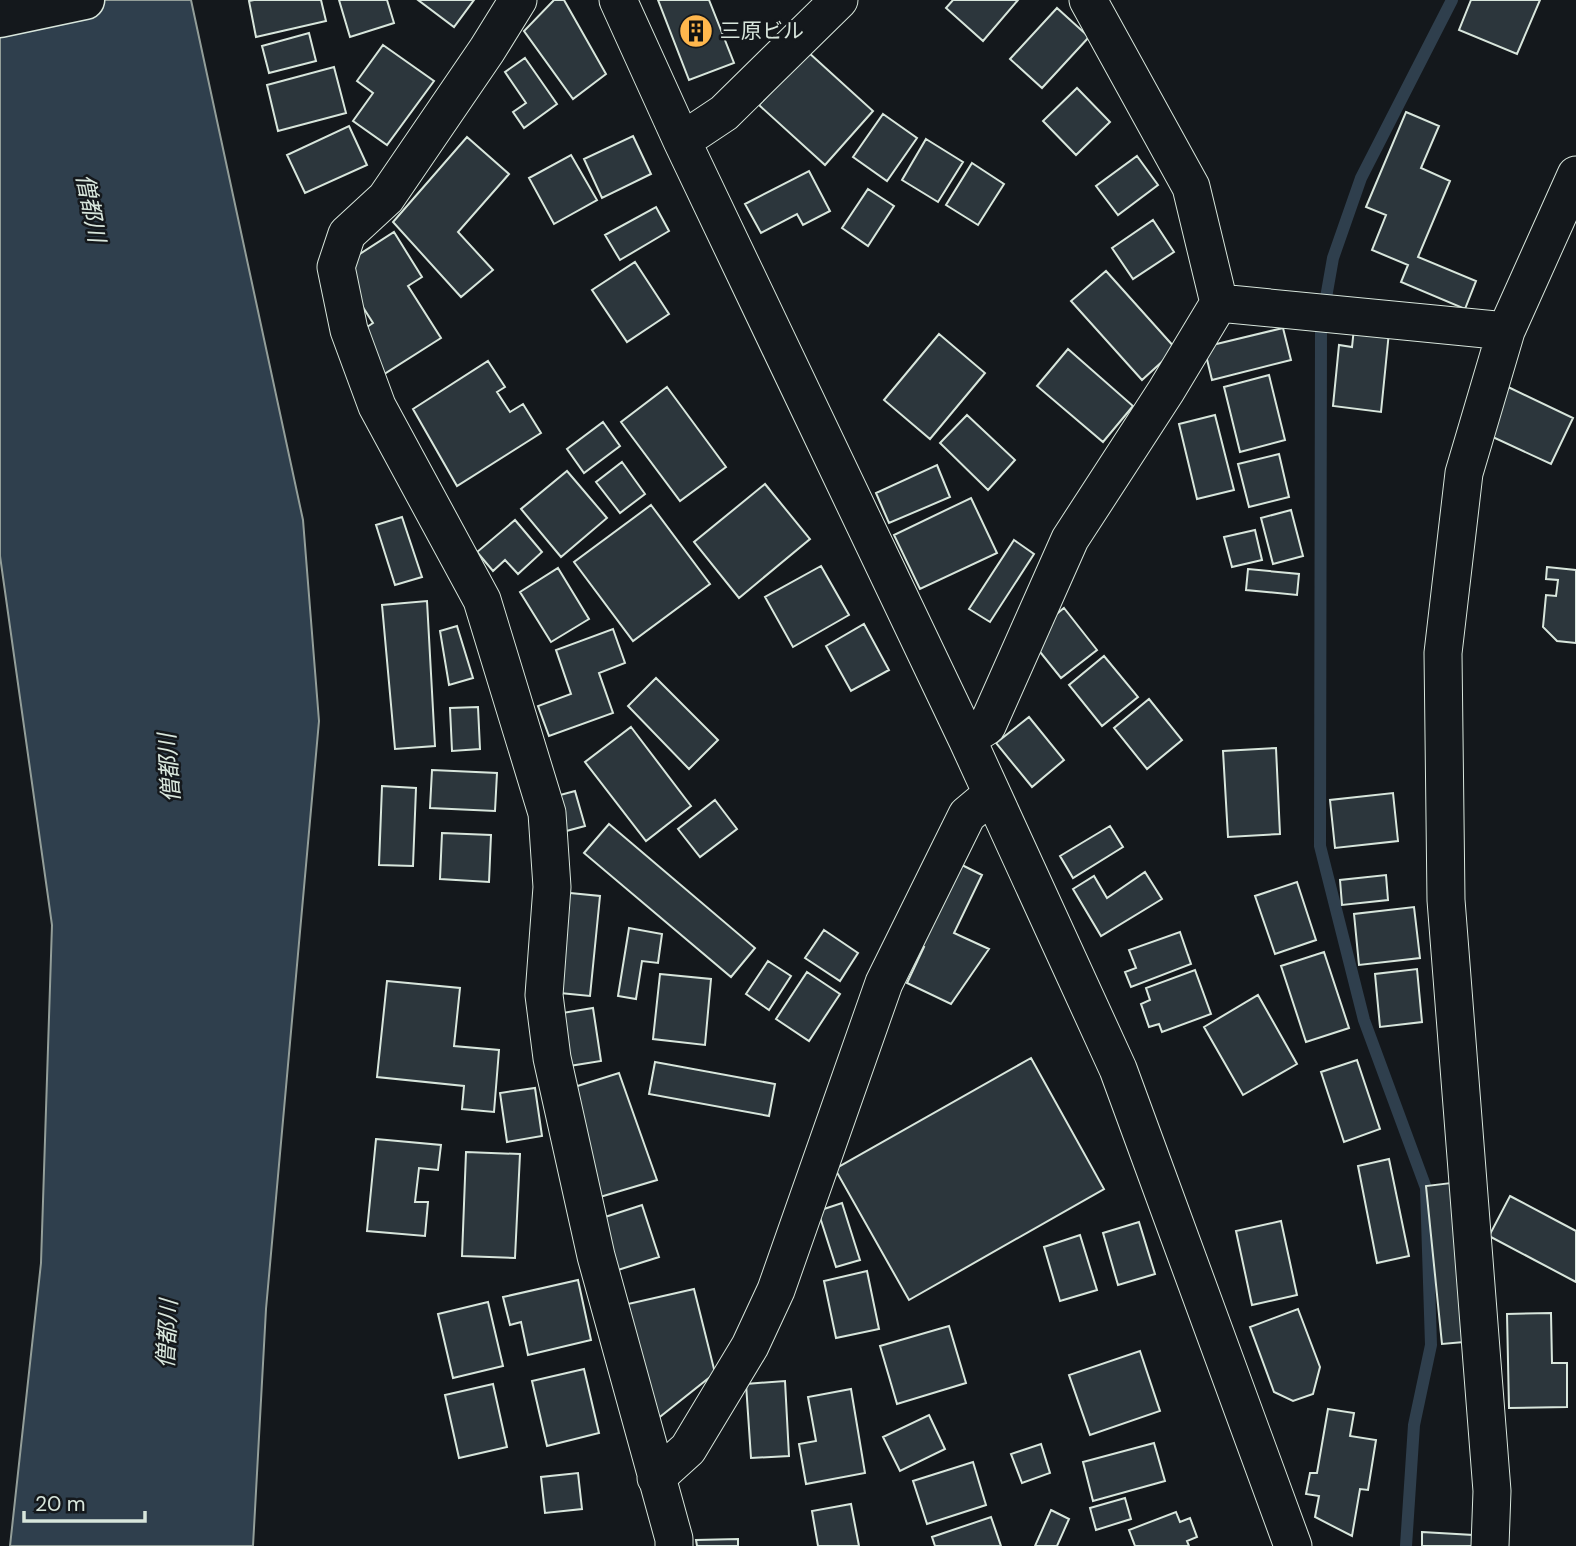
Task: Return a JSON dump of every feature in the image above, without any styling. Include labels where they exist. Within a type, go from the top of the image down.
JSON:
[{"type":"main road","points":[[0,18],[85,0]]},
{"type":"street","points":[[518,0],[386,198],[347,234],[336,267],[349,330],[377,406],[482,600],[547,813],[552,887],[544,995],[552,1058],[596,1256],[674,1546]]},
{"type":"street","points":[[618,0],[682,141],[967,739],[1118,1069],[1293,1546]]},
{"type":"street","points":[[682,141],[724,113],[839,0]]},
{"type":"street","points":[[967,739],[987,726],[1070,539],[1166,391],[1219,303],[1191,187],[1088,0]]},
{"type":"street","points":[[1490,1546],[1492,1491],[1446,900],[1443,653],[1464,473],[1506,331],[1576,175]]},
{"type":"street","points":[[1219,303],[1506,331]]},
{"type":"street","points":[[656,1478],[688,1449],[750,1346],[776,1290],[884,983],[967,815],[992,794]]},
{"type":"water","name":"僧都川","points":[[0,0],[191,0],[303,520],[319,721],[266,1309],[253,1546],[10,1546],[41,1263],[52,925],[0,556]]},
{"type":"building","points":[[321,0],[326,21],[256,37],[249,1]]},
{"type":"building","points":[[339,0],[387,0],[394,23],[350,37]]},
{"type":"building","points":[[418,0],[474,0],[454,27]]},
{"type":"building","points":[[554,0],[564,0],[606,74],[573,99],[524,31]]},
{"type":"building","name":"三原ビル","points":[[658,0],[709,0],[734,63],[689,80]]},
{"type":"building","points":[[953,0],[1018,0],[983,41],[946,8]]},
{"type":"building","points":[[1471,0],[1540,0],[1517,54],[1459,30]]},
{"type":"building","points":[[1057,8],[1089,37],[1042,88],[1010,59]]},
{"type":"building","points":[[309,33],[316,61],[269,73],[262,46]]},
{"type":"building","points":[[383,45],[434,81],[387,145],[353,121],[373,93],[357,81]]},
{"type":"building","points":[[808,52],[873,111],[825,165],[759,105]]},
{"type":"building","points":[[525,58],[557,104],[524,128],[513,112],[526,103],[505,72]]},
{"type":"building","points":[[334,67],[346,113],[278,131],[267,85]]},
{"type":"building","points":[[1077,88],[1110,122],[1076,155],[1043,121]]},
{"type":"building","points":[[1406,112],[1439,126],[1421,168],[1450,181],[1418,257],[1476,281],[1465,309],[1401,282],[1408,265],[1372,250],[1386,215],[1366,207]]},
{"type":"building","points":[[883,114],[917,138],[887,181],[853,157]]},
{"type":"building","points":[[349,126],[367,165],[305,193],[287,155]]},
{"type":"building","points":[[633,136],[651,174],[602,198],[584,159]]},
{"type":"building","points":[[467,137],[509,174],[458,232],[493,270],[461,297],[393,222]]},
{"type":"building","points":[[926,139],[963,162],[938,202],[902,180]]},
{"type":"building","points":[[571,155],[597,200],[554,224],[529,178]]},
{"type":"building","points":[[1137,156],[1158,185],[1118,215],[1096,186]]},
{"type":"building","points":[[972,163],[1004,184],[978,225],[946,205]]},
{"type":"building","points":[[809,171],[830,211],[803,225],[797,214],[761,233],[745,204]]},
{"type":"building","points":[[868,189],[894,206],[868,246],[842,228]]},
{"type":"building","points":[[656,207],[669,231],[620,260],[605,235]]},
{"type":"building","points":[[1153,220],[1174,252],[1133,279],[1112,248]]},
{"type":"building","points":[[394,232],[422,277],[408,286],[441,338],[381,376],[355,335],[373,323],[338,268]]},
{"type":"building","points":[[635,262],[669,314],[627,342],[592,290]]},
{"type":"building","points":[[1106,271],[1176,349],[1142,380],[1071,301]]},
{"type":"building","points":[[1283,328],[1291,360],[1212,380],[1204,347]]},
{"type":"building","points":[[1354,328],[1389,332],[1381,412],[1333,406],[1339,345],[1352,347]]},
{"type":"building","points":[[939,334],[985,373],[930,439],[884,400]]},
{"type":"building","points":[[1068,349],[1133,406],[1103,442],[1037,386]]},
{"type":"building","points":[[488,361],[505,387],[497,392],[510,412],[523,404],[541,433],[457,486],[413,409]]},
{"type":"building","points":[[1269,375],[1285,440],[1240,452],[1224,387]]},
{"type":"building","points":[[1506,386],[1573,418],[1551,464],[1484,433]]},
{"type":"building","points":[[667,387],[726,467],[680,501],[621,422]]},
{"type":"building","points":[[967,415],[1015,460],[988,490],[940,443]]},
{"type":"building","points":[[1215,415],[1234,490],[1197,499],[1179,424]]},
{"type":"building","points":[[603,422],[620,446],[584,473],[567,449]]},
{"type":"building","points":[[1279,454],[1289,497],[1249,507],[1238,464]]},
{"type":"building","points":[[622,462],[645,494],[620,513],[596,482]]},
{"type":"building","points":[[937,465],[950,497],[889,523],[876,493]]},
{"type":"building","points":[[567,471],[607,518],[561,557],[521,509]]},
{"type":"building","points":[[765,484],[810,539],[739,598],[694,542]]},
{"type":"building","points":[[971,498],[997,553],[920,589],[894,535]]},
{"type":"building","points":[[651,505],[710,584],[633,641],[574,562]]},
{"type":"building","points":[[1291,510],[1303,556],[1273,564],[1261,518]]},
{"type":"building","points":[[402,517],[422,577],[395,585],[376,525]]},
{"type":"building","points":[[515,520],[542,552],[518,574],[505,560],[493,571],[477,552]]},
{"type":"building","points":[[1255,530],[1262,560],[1232,567],[1224,537]]},
{"type":"building","points":[[1014,540],[1034,554],[990,622],[969,609]]},
{"type":"building","points":[[821,566],[849,615],[793,647],[765,597]]},
{"type":"building","points":[[1547,567],[1576,570],[1576,643],[1557,641],[1543,627],[1546,595],[1556,596],[1558,580],[1546,579]]},
{"type":"building","points":[[558,568],[589,619],[551,642],[520,592]]},
{"type":"building","points":[[1248,569],[1299,574],[1297,595],[1246,590]]},
{"type":"building","points":[[427,601],[435,746],[395,749],[382,605]]},
{"type":"building","points":[[1064,608],[1097,650],[1061,678],[1028,637]]},
{"type":"building","points":[[864,624],[889,670],[851,691],[826,646]]},
{"type":"building","points":[[457,626],[473,678],[449,685],[440,631]]},
{"type":"building","points":[[613,629],[625,663],[599,673],[613,713],[549,736],[538,706],[571,694],[556,650]]},
{"type":"building","points":[[1104,656],[1138,697],[1102,726],[1069,685]]},
{"type":"building","points":[[656,678],[718,740],[689,769],[628,706]]},
{"type":"building","points":[[1149,699],[1182,740],[1147,769],[1114,728]]},
{"type":"building","points":[[478,707],[480,749],[452,751],[450,708]]},
{"type":"building","points":[[1029,717],[1064,760],[1032,787],[996,743]]},
{"type":"building","points":[[631,727],[691,806],[646,841],[585,762]]},
{"type":"building","points":[[1276,748],[1280,834],[1228,837],[1223,751]]},
{"type":"building","points":[[432,770],[497,773],[495,811],[430,808]]},
{"type":"building","points":[[382,786],[416,788],[413,866],[379,865]]},
{"type":"building","points":[[575,791],[585,826],[559,833],[549,798]]},
{"type":"building","points":[[1393,793],[1398,841],[1335,848],[1330,800]]},
{"type":"building","points":[[715,800],[737,829],[700,857],[678,829]]},
{"type":"building","points":[[609,824],[755,948],[731,977],[584,853]]},
{"type":"building","points":[[1110,826],[1123,847],[1073,878],[1060,856]]},
{"type":"building","points":[[442,833],[491,835],[489,882],[440,879]]},
{"type":"building","points":[[950,859],[982,875],[954,933],[989,949],[951,1004],[907,983],[924,947],[910,939]]},
{"type":"building","points":[[1145,872],[1162,899],[1101,936],[1073,889],[1094,876],[1107,898]]},
{"type":"building","points":[[1386,875],[1388,900],[1342,905],[1340,880]]},
{"type":"building","points":[[1297,882],[1316,940],[1275,954],[1255,896]]},
{"type":"building","points":[[560,892],[600,896],[590,996],[550,992]]},
{"type":"building","points":[[1414,907],[1420,958],[1359,965],[1354,914]]},
{"type":"building","points":[[629,928],[662,934],[658,963],[642,961],[636,999],[618,996]]},
{"type":"building","points":[[824,930],[858,953],[840,981],[805,958]]},
{"type":"building","points":[[1180,932],[1191,964],[1131,987],[1125,972],[1136,968],[1129,950]]},
{"type":"building","points":[[1324,952],[1349,1028],[1306,1042],[1281,966]]},
{"type":"building","points":[[768,961],[791,976],[769,1010],[746,994]]},
{"type":"building","points":[[1417,969],[1422,1022],[1380,1027],[1375,974]]},
{"type":"building","points":[[1195,970],[1211,1014],[1162,1032],[1159,1024],[1149,1027],[1141,1004],[1150,1000],[1146,988]]},
{"type":"building","points":[[807,972],[840,994],[809,1041],[776,1019]]},
{"type":"building","points":[[660,974],[711,979],[705,1045],[653,1039]]},
{"type":"building","points":[[387,981],[460,988],[454,1046],[499,1050],[494,1112],[462,1109],[464,1086],[377,1077]]},
{"type":"building","points":[[1258,995],[1297,1064],[1243,1095],[1204,1027]]},
{"type":"building","points":[[593,1008],[601,1061],[563,1067],[556,1014]]},
{"type":"building","points":[[1031,1058],[1104,1189],[909,1300],[835,1169]]},
{"type":"building","points":[[1357,1060],[1380,1129],[1344,1142],[1321,1072]]},
{"type":"building","points":[[655,1062],[775,1084],[769,1116],[649,1094]]},
{"type":"building","points":[[619,1073],[657,1180],[600,1197],[568,1089]]},
{"type":"building","points":[[535,1088],[542,1136],[507,1142],[500,1093]]},
{"type":"building","points":[[376,1139],[441,1145],[438,1170],[419,1168],[415,1202],[428,1202],[425,1236],[367,1231]]},
{"type":"building","points":[[466,1152],[520,1154],[515,1258],[462,1256]]},
{"type":"building","points":[[1389,1159],[1409,1256],[1377,1263],[1358,1166]]},
{"type":"building","points":[[1459,1182],[1475,1341],[1442,1344],[1426,1186]]},
{"type":"building","points":[[1510,1196],[1576,1231],[1576,1282],[1489,1236]]},
{"type":"building","points":[[842,1203],[860,1260],[836,1267],[818,1211]]},
{"type":"building","points":[[642,1205],[659,1257],[618,1270],[602,1218]]},
{"type":"building","points":[[1281,1221],[1297,1295],[1252,1305],[1236,1231]]},
{"type":"building","points":[[1139,1222],[1155,1274],[1118,1285],[1103,1233]]},
{"type":"building","points":[[1080,1235],[1097,1290],[1060,1301],[1044,1247]]},
{"type":"building","points":[[867,1271],[879,1329],[836,1338],[824,1281]]},
{"type":"building","points":[[578,1280],[591,1340],[528,1355],[521,1322],[510,1325],[503,1297]]},
{"type":"building","points":[[694,1289],[715,1373],[656,1420],[628,1304]]},
{"type":"building","points":[[488,1302],[503,1366],[453,1378],[438,1314]]},
{"type":"building","points":[[1298,1309],[1320,1367],[1313,1394],[1293,1401],[1274,1392],[1250,1327]]},
{"type":"building","points":[[1551,1313],[1552,1363],[1567,1363],[1567,1407],[1509,1408],[1507,1314]]},
{"type":"building","points":[[949,1326],[966,1383],[897,1404],[880,1346]]},
{"type":"building","points":[[1140,1351],[1160,1411],[1090,1435],[1069,1375]]},
{"type":"building","points":[[584,1369],[599,1433],[547,1446],[532,1381]]},
{"type":"building","points":[[785,1381],[789,1456],[751,1458],[746,1384]]},
{"type":"building","points":[[493,1384],[507,1447],[459,1458],[445,1395]]},
{"type":"building","points":[[851,1389],[865,1473],[806,1484],[799,1444],[816,1441],[808,1397]]},
{"type":"building","points":[[1328,1409],[1354,1413],[1350,1436],[1376,1440],[1368,1490],[1360,1489],[1352,1536],[1315,1517],[1319,1496],[1306,1494],[1310,1473],[1317,1473]]},
{"type":"building","points":[[929,1415],[945,1449],[900,1471],[883,1437]]},
{"type":"building","points":[[1154,1443],[1165,1481],[1093,1501],[1083,1462]]},
{"type":"building","points":[[1041,1444],[1050,1473],[1022,1483],[1011,1454]]},
{"type":"building","points":[[973,1462],[986,1505],[927,1524],[913,1481]]},
{"type":"building","points":[[578,1473],[582,1509],[545,1513],[541,1477]]},
{"type":"building","points":[[1125,1498],[1131,1519],[1096,1530],[1090,1508]]},
{"type":"building","points":[[851,1504],[859,1546],[818,1546],[812,1511]]},
{"type":"building","points":[[1051,1510],[1069,1519],[1057,1546],[1035,1546]]},
{"type":"building","points":[[1176,1512],[1180,1522],[1190,1518],[1197,1537],[1187,1541],[1189,1546],[1135,1546],[1129,1530]]},
{"type":"building","points":[[991,1517],[1001,1546],[935,1546],[932,1537]]},
{"type":"building","points":[[1422,1532],[1473,1535],[1472,1546],[1422,1546]]},
{"type":"building","points":[[738,1539],[738,1546],[697,1546],[696,1540]]},
{"type":"waterway","points":[[1406,1546],[1414,1425],[1431,1345],[1426,1188],[1364,1020],[1320,846],[1321,326],[1333,258],[1361,178],[1452,0]]},
{"type":"place","name":"三原ビル","points":[[696,31]]}]
